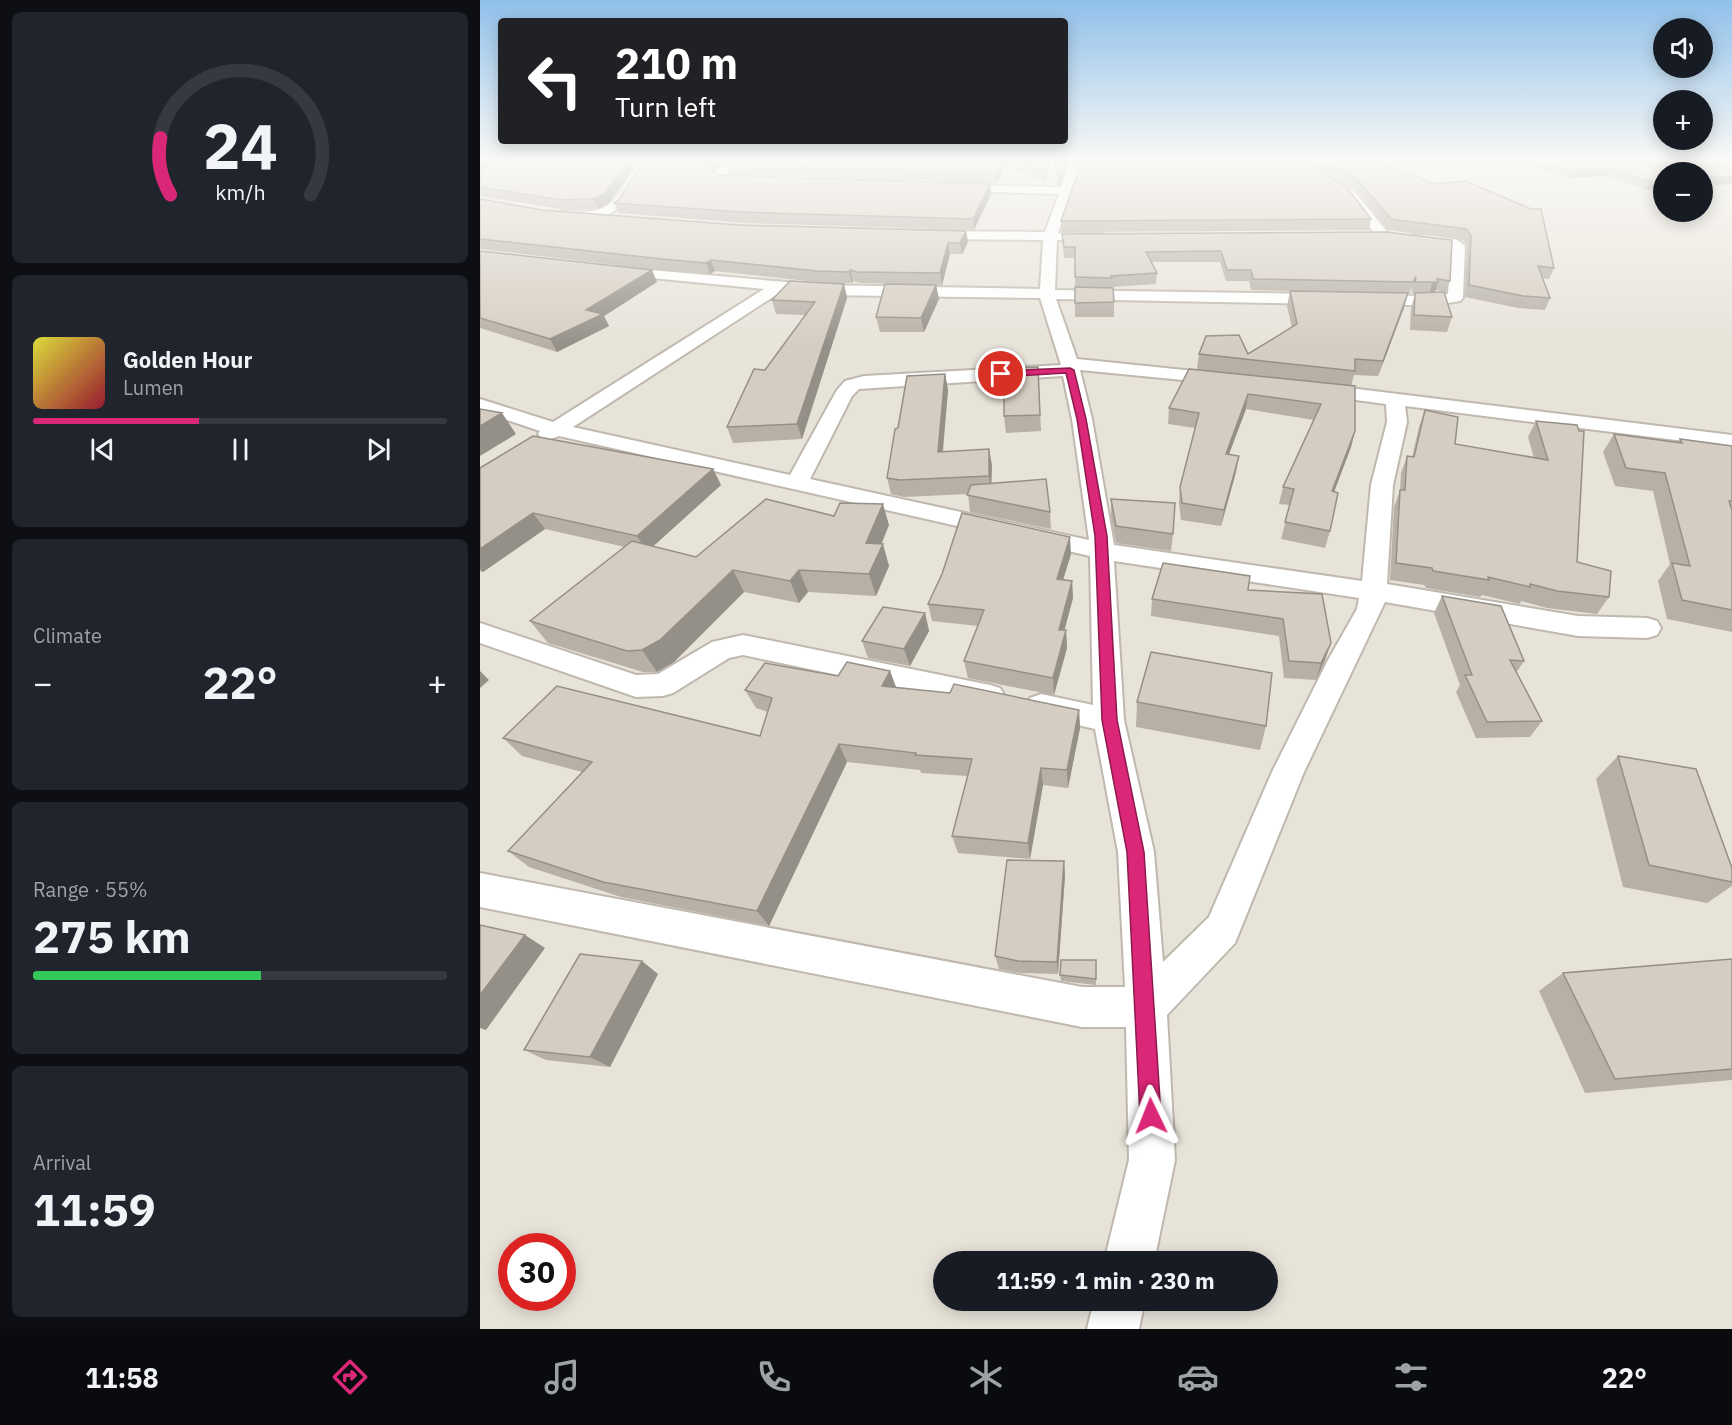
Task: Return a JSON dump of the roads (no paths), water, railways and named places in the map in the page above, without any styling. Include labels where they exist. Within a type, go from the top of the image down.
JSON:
[{"type":"street","points":[[1055,223],[1050,237],[1047,295],[1070,367],[1082,419],[1102,551],[1109,720],[1136,852],[1146,1007],[1152,1160],[1131,1251]]},
{"type":"street","points":[[1373,223],[1383,236]]},
{"type":"street","points":[[914,235],[1109,237]]},
{"type":"street","points":[[599,269],[778,287],[1047,295],[1351,300],[1429,301],[1455,298],[1458,246],[1456,244],[1383,236],[1359,236]]},
{"type":"street","points":[[547,435],[778,287]]},
{"type":"street","points":[[797,482],[844,394],[852,385],[864,382],[1070,367],[1241,381]]},
{"type":"street","points":[[1300,388],[1732,441]]},
{"type":"street","points":[[480,890],[1082,1008],[1146,1007],[1222,930],[1288,772],[1342,660],[1370,609],[1374,591],[1382,484],[1397,422],[1395,400]]},
{"type":"street","points":[[480,405],[547,435],[797,482],[1102,551],[1374,591],[1578,626],[1647,628]]},
{"type":"street","points":[[480,633],[636,686],[663,686],[722,649],[743,645],[1109,720]]},
{"type":"street","points":[[1113,1329],[1117,1311]]}]
